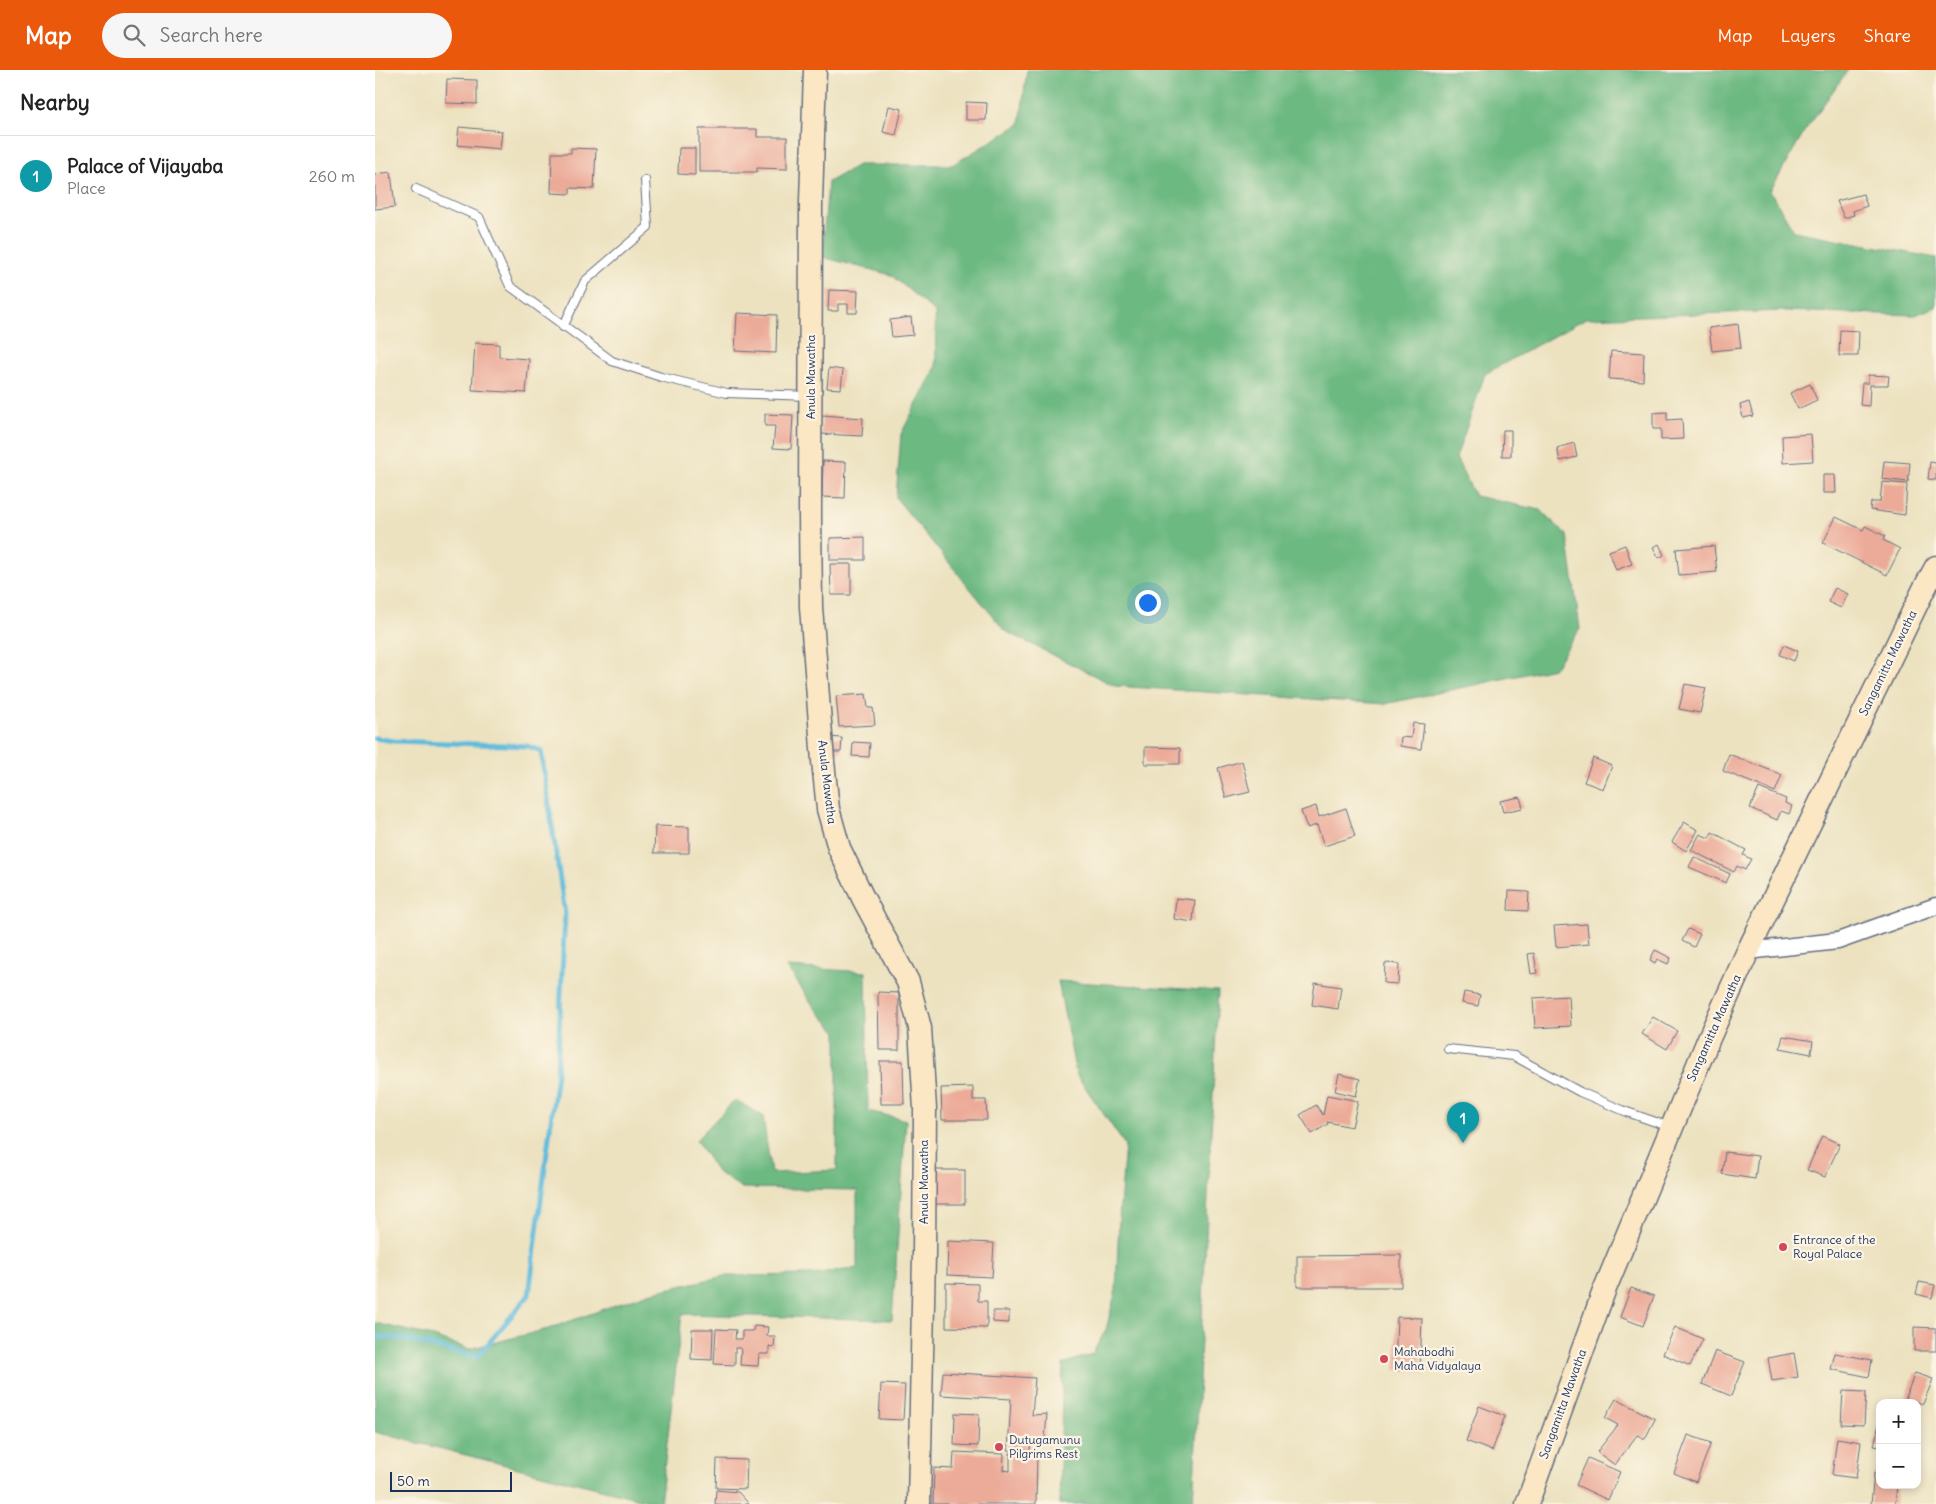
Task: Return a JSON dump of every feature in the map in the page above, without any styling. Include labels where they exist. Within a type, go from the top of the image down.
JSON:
[{"type":"main road","name":"Anula Mawatha","points":[[815,70],[811,202],[809,515],[811,607],[828,809],[839,848],[846,864],[908,982],[920,1028],[925,1109],[919,1504]]},
{"type":"main road","name":"Sangamitta Mawatha","points":[[1527,1504],[1604,1291],[1709,1038],[1748,951],[1915,607],[1936,568]]},
{"type":"street","points":[[1748,951],[1838,941],[1936,906]]},
{"type":"lane","points":[[563,327],[585,281],[648,227],[645,180]]},
{"type":"lane","points":[[416,190],[479,217],[509,286],[612,361],[661,377],[727,393],[811,396]]},
{"type":"lane","points":[[1448,1049],[1514,1056],[1580,1092],[1627,1112],[1671,1127]]},
{"type":"green space","points":[[1027,70],[1848,70],[1805,130],[1770,191],[1794,231],[1936,258],[1936,307],[1915,315],[1781,311],[1586,318],[1485,374],[1456,458],[1475,496],[1540,510],[1567,535],[1580,629],[1554,668],[1385,704],[1115,686],[1005,631],[896,498],[901,434],[936,367],[935,312],[891,275],[822,257],[828,182],[858,165],[952,165],[1020,124]]},
{"type":"green space","points":[[787,967],[866,972],[868,1111],[906,1120],[892,1320],[682,1314],[660,1504],[375,1432],[375,1323],[427,1335],[469,1349],[548,1329],[649,1293],[724,1276],[814,1275],[857,1268],[857,1190],[742,1188],[717,1172],[696,1140],[735,1100],[763,1116],[771,1173],[837,1170],[837,1032],[814,1007]]},
{"type":"green space","points":[[1058,981],[1218,991],[1193,1504],[1059,1504],[1063,1364],[1092,1354],[1106,1330],[1116,1290],[1125,1145],[1076,1074]]},
{"type":"building","points":[[447,79],[477,80],[477,104],[446,103]]},
{"type":"building","points":[[966,102],[987,103],[986,120],[966,120]]},
{"type":"building","points":[[889,106],[902,109],[896,135],[883,132]]},
{"type":"building","points":[[459,127],[502,131],[500,149],[457,145]]},
{"type":"building","points":[[699,129],[757,129],[757,137],[787,137],[787,169],[757,168],[757,172],[699,172]]},
{"type":"building","points":[[571,148],[596,149],[594,189],[570,188],[570,194],[551,193],[552,153],[571,153]]},
{"type":"building","points":[[679,148],[695,148],[695,175],[678,174]]},
{"type":"building","points":[[391,172],[395,207],[375,209],[375,174]]},
{"type":"building","points":[[1863,194],[1867,206],[1853,211],[1854,215],[1844,218],[1837,201]]},
{"type":"building","points":[[829,290],[858,291],[857,313],[848,313],[848,304],[838,304],[838,311],[828,311]]},
{"type":"building","points":[[737,313],[777,315],[776,353],[735,351]]},
{"type":"building","points":[[911,317],[913,335],[892,337],[890,320]]},
{"type":"building","points":[[1738,324],[1741,348],[1712,351],[1709,328]]},
{"type":"building","points":[[1840,330],[1859,331],[1858,356],[1839,356]]},
{"type":"building","points":[[475,343],[499,344],[499,357],[529,359],[526,393],[472,390]]},
{"type":"building","points":[[1611,351],[1644,353],[1643,381],[1609,379]]},
{"type":"building","points":[[829,368],[843,370],[841,389],[827,388]]},
{"type":"building","points":[[1868,375],[1889,376],[1888,385],[1870,385],[1869,406],[1860,405],[1862,383],[1868,383]]},
{"type":"building","points":[[1810,384],[1817,400],[1798,409],[1790,393]]},
{"type":"building","points":[[1749,402],[1753,416],[1743,418],[1740,405]]},
{"type":"building","points":[[1667,412],[1667,420],[1682,419],[1683,439],[1661,440],[1661,429],[1653,429],[1653,413]]},
{"type":"building","points":[[765,414],[793,415],[791,449],[773,448],[775,426],[765,426]]},
{"type":"building","points":[[822,415],[863,418],[862,436],[821,434]]},
{"type":"building","points":[[1503,430],[1511,430],[1511,456],[1502,456]]},
{"type":"building","points":[[1811,434],[1813,461],[1783,463],[1782,436]]},
{"type":"building","points":[[1574,443],[1577,457],[1560,461],[1557,448]]},
{"type":"building","points":[[823,461],[846,462],[845,498],[822,497]]},
{"type":"building","points":[[1884,461],[1910,463],[1908,482],[1882,479]]},
{"type":"building","points":[[1930,462],[1936,463],[1936,480],[1928,479]]},
{"type":"building","points":[[1823,475],[1835,475],[1836,493],[1823,493]]},
{"type":"building","points":[[1882,482],[1907,484],[1905,515],[1870,510],[1871,502],[1880,502]]},
{"type":"building","points":[[1836,517],[1863,530],[1865,526],[1885,536],[1883,540],[1900,549],[1887,575],[1823,543]]},
{"type":"building","points":[[865,537],[865,560],[830,560],[830,538]]},
{"type":"building","points":[[1659,544],[1664,555],[1659,558],[1653,547]]},
{"type":"building","points":[[1625,545],[1632,564],[1616,570],[1609,551]]},
{"type":"building","points":[[1714,546],[1717,572],[1679,575],[1676,549]]},
{"type":"building","points":[[830,564],[851,564],[851,595],[831,595]]},
{"type":"building","points":[[1835,588],[1848,594],[1841,608],[1828,602]]},
{"type":"building","points":[[1784,645],[1798,651],[1794,661],[1780,655]]},
{"type":"building","points":[[1685,684],[1706,688],[1700,713],[1679,709]]},
{"type":"building","points":[[866,694],[868,708],[873,708],[875,725],[839,727],[836,696]]},
{"type":"building","points":[[1413,723],[1424,724],[1421,749],[1400,746],[1401,737],[1411,738]]},
{"type":"building","points":[[829,737],[842,738],[841,752],[828,752]]},
{"type":"building","points":[[853,742],[870,743],[869,757],[852,756]]},
{"type":"building","points":[[1145,747],[1180,748],[1180,764],[1145,764]]},
{"type":"building","points":[[1729,754],[1782,775],[1775,792],[1723,771]]},
{"type":"building","points":[[1593,758],[1612,766],[1603,789],[1584,782]]},
{"type":"building","points":[[1242,761],[1250,792],[1226,798],[1218,768]]},
{"type":"building","points":[[1759,788],[1786,799],[1785,803],[1792,806],[1789,814],[1781,811],[1777,820],[1750,808]]},
{"type":"building","points":[[1520,797],[1523,808],[1503,812],[1500,801]]},
{"type":"building","points":[[1316,806],[1319,817],[1346,808],[1355,836],[1324,846],[1317,825],[1307,828],[1301,811]]},
{"type":"building","points":[[1684,822],[1698,830],[1686,851],[1672,842]]},
{"type":"building","points":[[655,826],[689,827],[689,853],[654,853]]},
{"type":"building","points":[[1712,832],[1746,850],[1743,855],[1751,859],[1745,870],[1737,866],[1734,872],[1691,850],[1700,834],[1709,838]]},
{"type":"building","points":[[1694,857],[1730,874],[1726,883],[1689,867]]},
{"type":"building","points":[[1509,891],[1529,892],[1528,911],[1508,910]]},
{"type":"building","points":[[1176,898],[1195,900],[1193,922],[1174,919]]},
{"type":"building","points":[[1587,924],[1589,944],[1556,947],[1554,926]]},
{"type":"building","points":[[1688,929],[1700,934],[1694,947],[1682,941]]},
{"type":"building","points":[[1655,950],[1671,958],[1668,964],[1657,959],[1655,963],[1650,960]]},
{"type":"building","points":[[1534,953],[1537,973],[1531,974],[1528,954]]},
{"type":"building","points":[[1385,963],[1399,964],[1398,984],[1384,983]]},
{"type":"building","points":[[1315,983],[1341,987],[1338,1009],[1312,1005]]},
{"type":"building","points":[[878,992],[899,993],[899,1050],[879,1050]]},
{"type":"building","points":[[1464,992],[1480,995],[1478,1006],[1462,1003]]},
{"type":"building","points":[[1569,996],[1571,1026],[1535,1028],[1533,998]]},
{"type":"building","points":[[1653,1017],[1677,1031],[1667,1049],[1642,1034]]},
{"type":"building","points":[[1783,1036],[1813,1041],[1811,1054],[1780,1048]]},
{"type":"building","points":[[880,1061],[903,1061],[904,1104],[881,1104]]},
{"type":"building","points":[[1339,1074],[1360,1079],[1356,1096],[1335,1091]]},
{"type":"building","points":[[973,1087],[973,1100],[986,1100],[987,1120],[942,1120],[941,1088]]},
{"type":"building","points":[[1327,1095],[1358,1101],[1352,1127],[1327,1122],[1328,1124],[1312,1134],[1300,1115],[1316,1105],[1323,1115]]},
{"type":"building","points":[[1822,1136],[1840,1144],[1825,1177],[1807,1170]]},
{"type":"building","points":[[1725,1152],[1758,1156],[1755,1179],[1722,1174]]},
{"type":"building","points":[[933,1170],[965,1170],[965,1204],[933,1204]]},
{"type":"building","points":[[948,1241],[994,1243],[992,1277],[947,1275]]},
{"type":"building","points":[[1401,1255],[1401,1287],[1297,1287],[1297,1256]]},
{"type":"building","points":[[1919,1282],[1935,1285],[1932,1298],[1916,1294]]},
{"type":"building","points":[[946,1283],[978,1284],[978,1301],[987,1301],[987,1328],[946,1327]]},
{"type":"building","points":[[1631,1288],[1654,1296],[1643,1326],[1620,1317]]},
{"type":"building","points":[[993,1311],[1009,1311],[1009,1323],[993,1322]]},
{"type":"building","points":[[1397,1317],[1422,1318],[1420,1371],[1395,1370]]},
{"type":"building","points":[[754,1326],[768,1327],[767,1336],[775,1336],[774,1347],[769,1346],[769,1354],[759,1354],[758,1366],[740,1365],[741,1348],[735,1348],[735,1365],[714,1364],[716,1329],[736,1330],[735,1339],[742,1339],[742,1331],[753,1331]]},
{"type":"building","points":[[1675,1327],[1703,1339],[1690,1366],[1663,1354]]},
{"type":"building","points":[[1914,1327],[1936,1328],[1936,1351],[1914,1351]]},
{"type":"building","points":[[692,1329],[713,1329],[712,1360],[691,1359]]},
{"type":"building","points":[[1715,1351],[1745,1362],[1731,1396],[1702,1384]]},
{"type":"building","points":[[1794,1353],[1798,1377],[1772,1381],[1768,1358]]},
{"type":"building","points":[[1835,1353],[1872,1360],[1869,1377],[1831,1369]]},
{"type":"building","points":[[943,1372],[1035,1378],[1032,1415],[1047,1414],[1045,1439],[1031,1440],[1030,1451],[1008,1450],[1011,1399],[941,1395]]},
{"type":"building","points":[[1915,1373],[1933,1379],[1923,1404],[1921,1403],[1921,1399],[1905,1398]]},
{"type":"building","points":[[881,1384],[905,1385],[903,1420],[879,1419]]},
{"type":"building","points":[[1843,1391],[1866,1392],[1864,1425],[1841,1424]]},
{"type":"building","points":[[1616,1399],[1655,1419],[1645,1439],[1637,1435],[1615,1465],[1597,1452],[1618,1425],[1605,1418]]},
{"type":"building","points":[[1479,1406],[1505,1416],[1492,1451],[1466,1441]]},
{"type":"building","points":[[955,1413],[979,1414],[978,1446],[954,1445]]},
{"type":"building","points":[[1688,1435],[1711,1443],[1696,1482],[1674,1473]]},
{"type":"building","points":[[1837,1438],[1861,1442],[1856,1478],[1832,1475]]},
{"type":"building","points":[[954,1452],[1004,1454],[1003,1470],[1010,1471],[1010,1453],[1037,1453],[1036,1504],[933,1504],[934,1468],[953,1469]]},
{"type":"building","points":[[1588,1458],[1620,1472],[1608,1500],[1576,1485]]},
{"type":"building","points":[[717,1459],[747,1460],[746,1489],[716,1488]]},
{"type":"building","points":[[1874,1473],[1876,1473],[1876,1489],[1897,1489],[1895,1504],[1871,1504]]},
{"type":"building","points":[[716,1490],[738,1492],[749,1504],[715,1504]]},
{"type":"waterway","points":[[375,738],[394,741],[528,746],[541,751],[565,914],[557,1073],[529,1295],[477,1357],[404,1339],[375,1336]]},
{"type":"place","name":"Palace of Vijayaba","points":[[1463,1143]]},
{"type":"place","name":"Entrance of the Royal Palace","points":[[1783,1247]]},
{"type":"place","name":"Mahabodhi Maha Vidyalaya","points":[[1384,1359]]},
{"type":"place","name":"Dutugamunu Pilgrims Rest","points":[[999,1447]]}]
